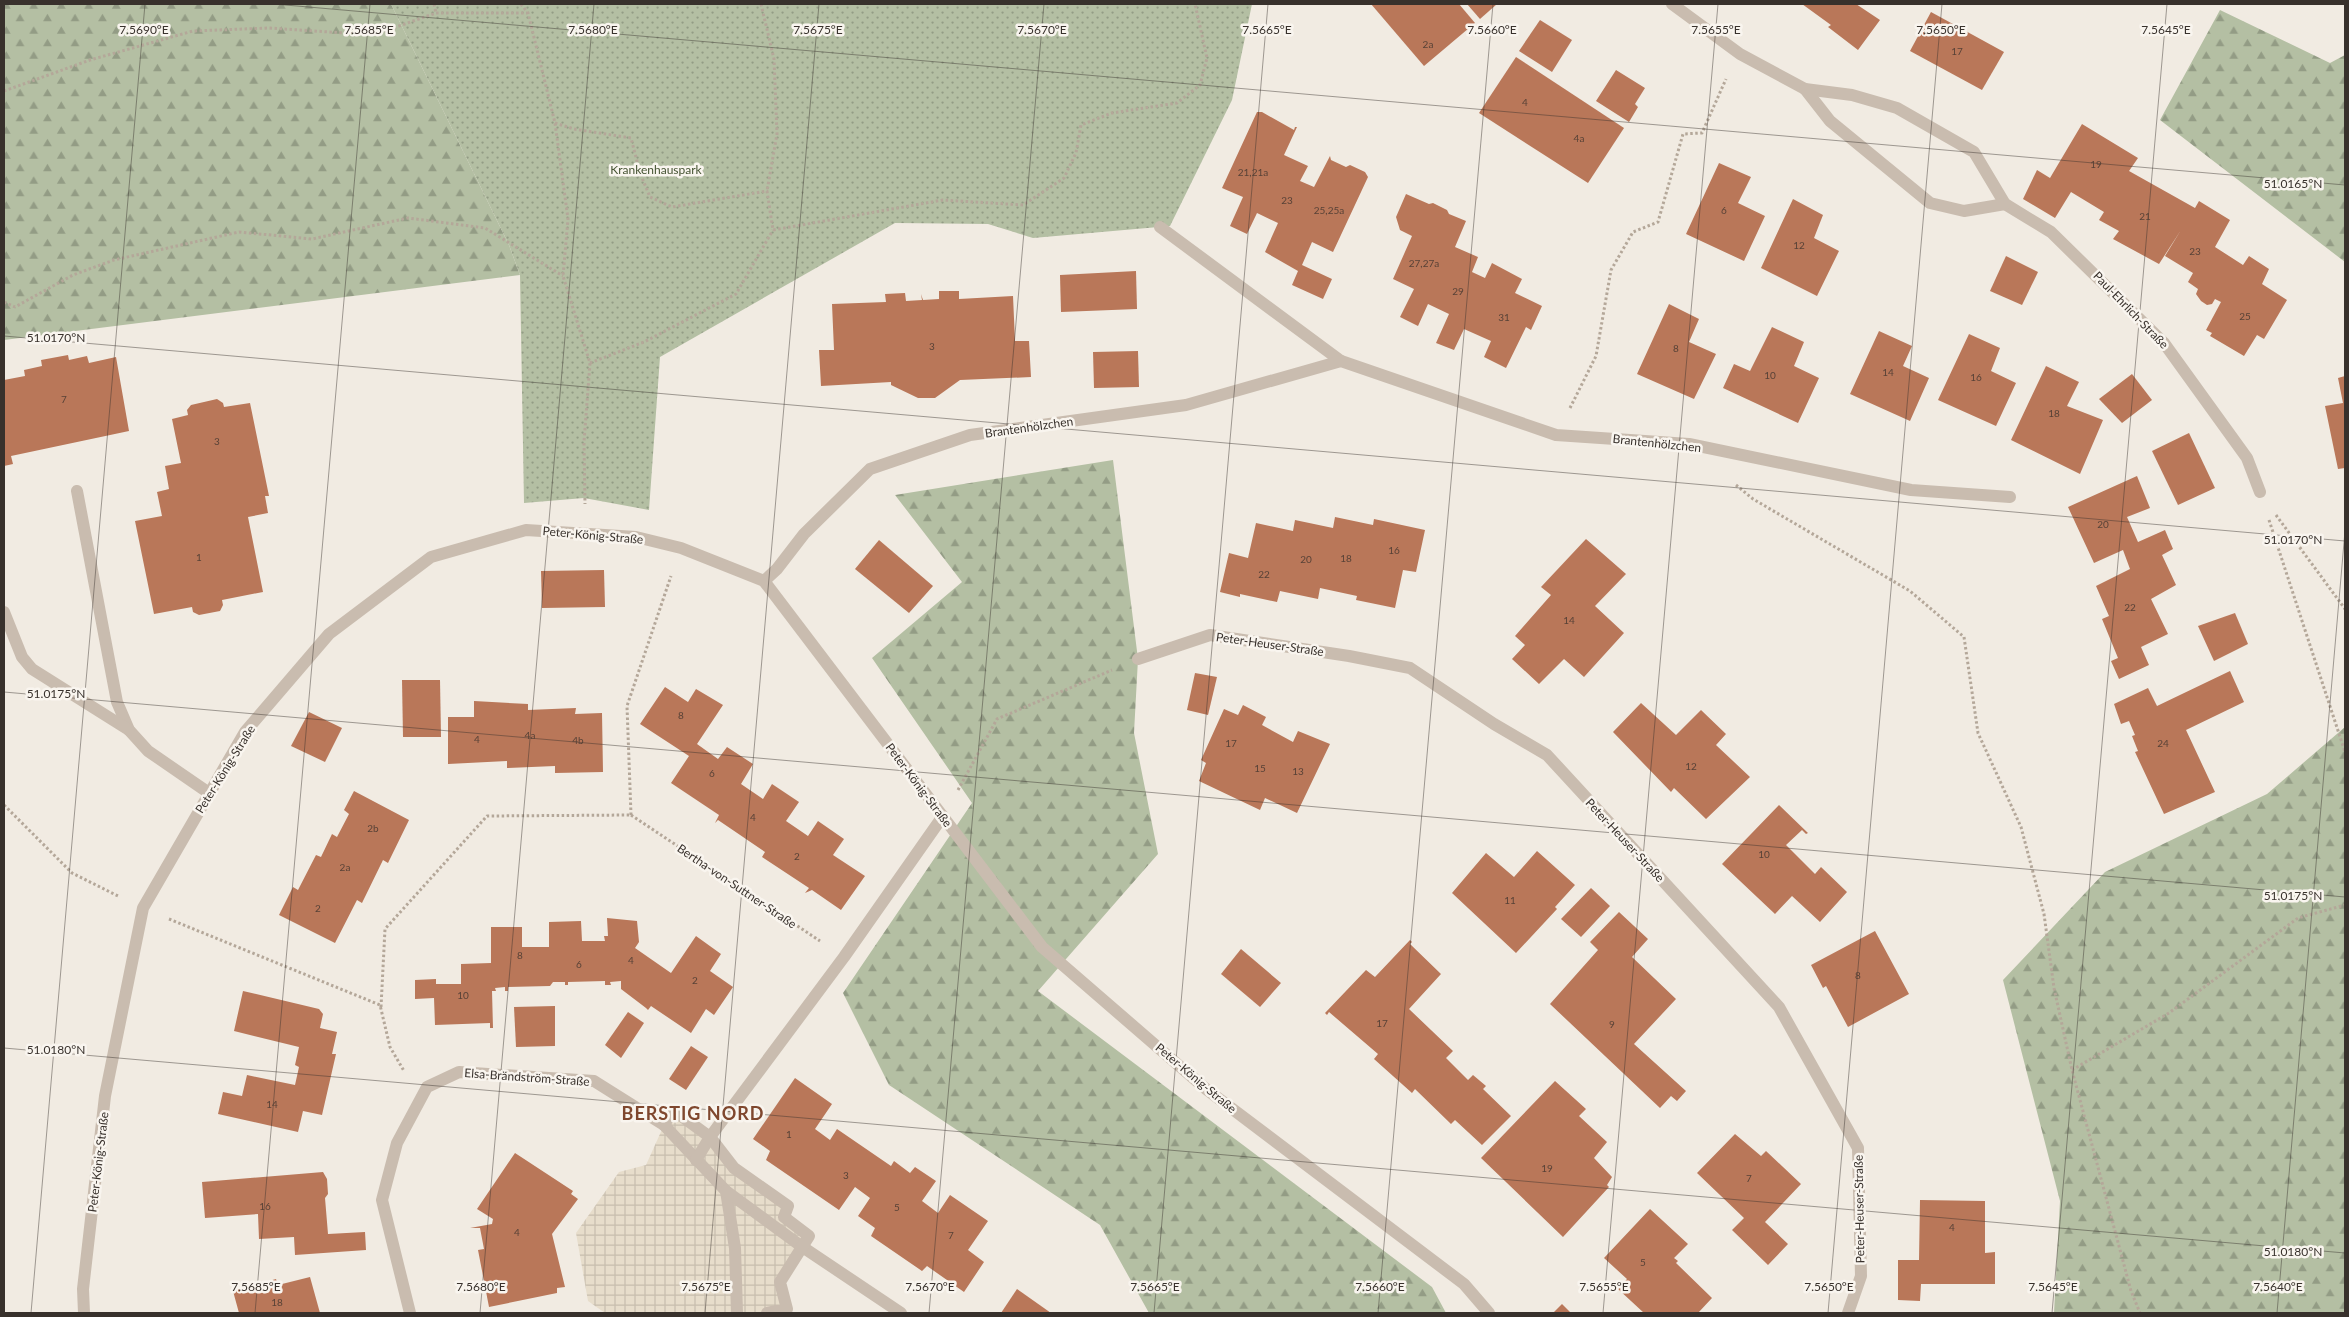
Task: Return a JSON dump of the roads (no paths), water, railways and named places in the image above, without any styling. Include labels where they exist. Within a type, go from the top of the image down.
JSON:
[{"type":"street","name":"Paul-Ehrlich-Straße","points":[[1672,4],[1740,54],[1805,88],[1852,96],[1897,108],[1974,152],[2006,204],[2051,232],[2164,343],[2247,458],[2260,492]]},
{"type":"street","name":"Paul-Ehrlich-Straße","points":[[1805,88],[1830,121],[1930,203],[1964,211],[2006,204]]},
{"type":"street","name":"Brantenhölzchen","points":[[1160,227],[1341,361],[1556,435],[1689,444],[1911,490],[2010,498]]},
{"type":"street","name":"Brantenhölzchen","points":[[764,581],[777,569],[804,534],[870,469],[970,435],[1186,406],[1341,361]]},
{"type":"street","points":[[76,491],[117,702],[129,730]]},
{"type":"street","name":"Peter-König-Straße","points":[[84,1313],[83,1289],[105,1096],[142,908],[245,732],[329,634],[431,557],[526,530],[586,532],[636,537],[681,548],[764,581],[1042,947],[1206,1089],[1464,1284],[1489,1313]]},
{"type":"street","points":[[4,612],[22,657],[32,669],[129,730],[148,751],[209,793]]},
{"type":"street","name":"Peter-Heuser-Straße","points":[[1138,659],[1210,636],[1349,656],[1410,668],[1494,724],[1547,755],[1779,1007],[1858,1148],[1861,1276],[1848,1313]]},
{"type":"street","points":[[696,1160],[710,1137],[844,957],[943,816]]},
{"type":"street","name":"Elsa-Brändström-Straße","points":[[410,1313],[382,1200],[397,1143],[427,1087],[459,1072],[594,1082],[664,1125],[726,1191],[801,1246]]},
{"type":"street","points":[[664,1125],[673,1110],[710,1137],[734,1168],[788,1206],[784,1217],[809,1236],[780,1282],[787,1309],[768,1313]]},
{"type":"street","points":[[726,1191],[735,1248],[737,1313]]},
{"type":"street","points":[[801,1246],[901,1313]]},
{"type":"district","name":"BERSTIG NORD","points":[[693,1113]]},
{"type":"park label","name":"Krankenhauspark","points":[[656,169]]}]
